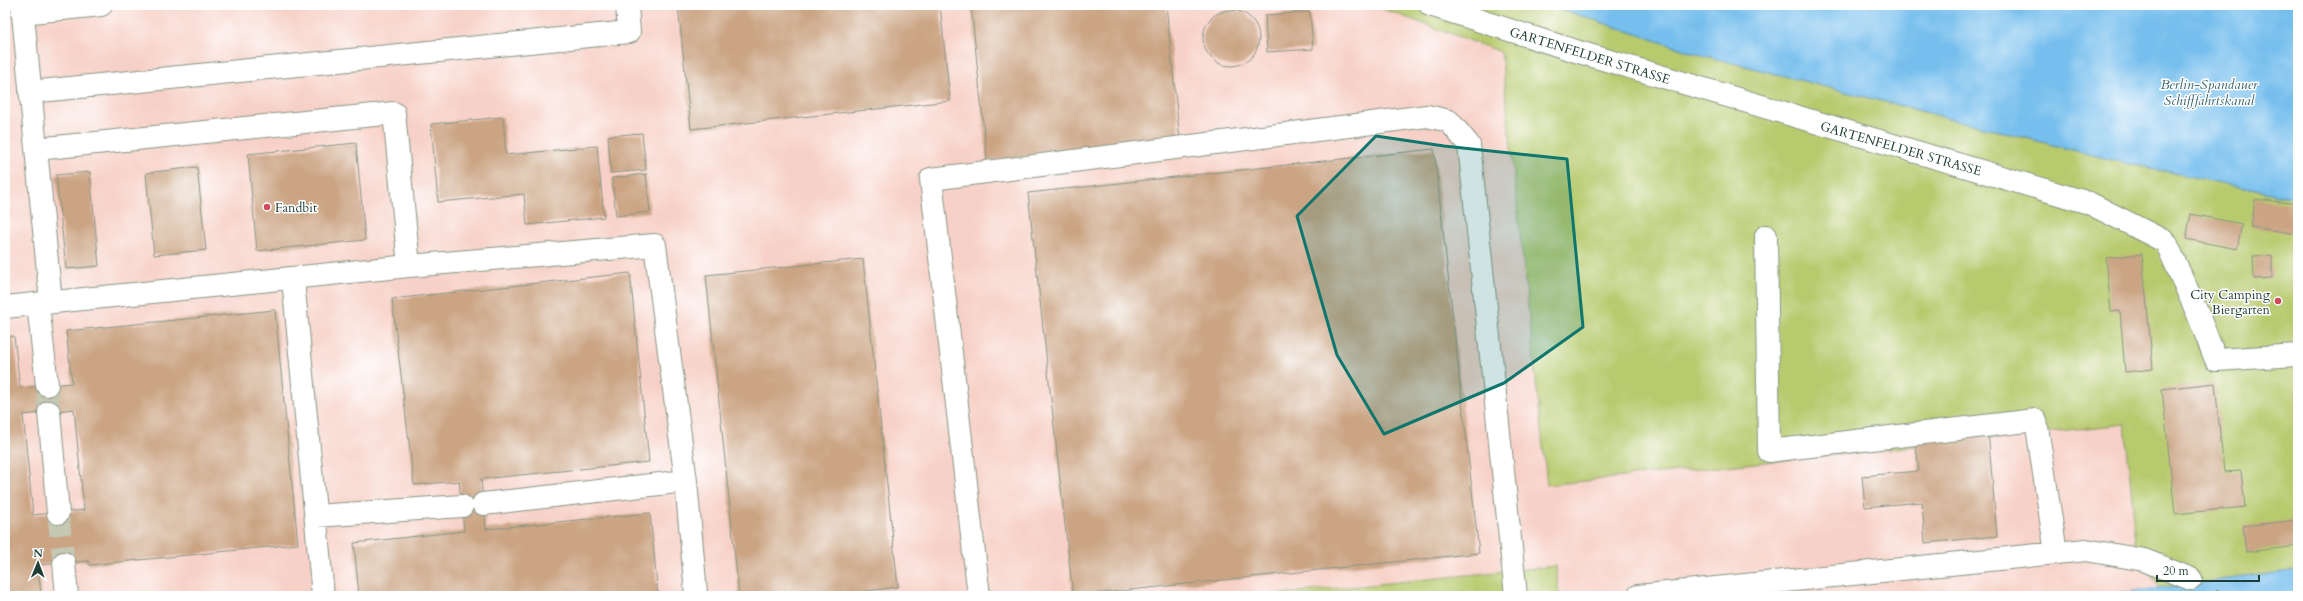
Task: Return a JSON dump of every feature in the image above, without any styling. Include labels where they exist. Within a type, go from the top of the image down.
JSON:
[{"type":"lane","points":[[46,386],[44,303],[36,149],[22,9],[101,5]]},
{"type":"lane","points":[[30,92],[629,32],[626,5]]},
{"type":"lane","name":"GARTENFELDER STRASSE","points":[[1430,5],[1594,56],[2089,203],[2166,242],[2197,312],[2216,360],[2298,355]]},
{"type":"lane","points":[[36,149],[394,113],[409,266]]},
{"type":"lane","points":[[979,596],[932,179],[1427,116],[1449,121],[1469,145],[1516,596]]},
{"type":"lane","points":[[1766,236],[1769,451],[2036,420],[2056,553]]},
{"type":"lane","points":[[5,307],[293,279],[409,266],[655,245],[686,481],[696,593],[694,596]]},
{"type":"lane","points":[[293,279],[323,596]]},
{"type":"lane","points":[[49,412],[58,513]]},
{"type":"lane","points":[[316,516],[472,505],[686,481]]},
{"type":"lane","points":[[1638,596],[2086,550],[2144,560],[2191,579]]},
{"type":"lane","points":[[64,563],[67,596]]},
{"type":"highlighted area","points":[[1376,136],[1444,146],[1567,159],[1583,327],[1504,383],[1384,434],[1337,355],[1297,216]]},
{"type":"shaded area","points":[[5,5],[1372,5],[1501,52],[1547,485],[2125,423],[2136,542],[2159,589],[2096,596],[1559,596],[1555,566],[1281,596],[5,596]]},
{"type":"green space","points":[[1372,5],[1549,5],[1694,53],[2112,160],[2298,199],[2298,570],[2159,589],[2136,542],[2125,424],[1547,485],[1501,52]]},
{"type":"green space","points":[[1556,566],[1559,596],[1260,596]]},
{"type":"water","name":"Berlin-Spandauer Schifffahrtskanal","points":[[1549,5],[2298,5],[2298,199],[2112,160],[1694,53]]},
{"type":"water","points":[[2298,570],[2298,596],[2096,596]]},
{"type":"building","points":[[678,5],[940,5],[950,101],[691,129]]},
{"type":"building","points":[[971,5],[1166,5],[1180,141],[987,161]]},
{"type":"building","points":[[1226,10],[1236,10],[1251,18],[1257,27],[1259,38],[1257,49],[1251,58],[1236,66],[1226,66],[1215,61],[1208,54],[1203,43],[1203,33],[1208,22],[1215,15]]},
{"type":"building","points":[[1310,12],[1313,49],[1267,52],[1265,15]]},
{"type":"building","points":[[503,117],[506,155],[597,146],[604,217],[527,225],[524,194],[438,202],[431,124]]},
{"type":"building","points":[[642,133],[646,170],[611,173],[608,136]]},
{"type":"building","points":[[356,143],[365,240],[257,251],[248,154]]},
{"type":"building","points":[[1434,149],[1479,553],[1073,596],[1028,193]]},
{"type":"building","points":[[197,167],[206,250],[154,255],[146,173]]},
{"type":"building","points":[[90,172],[99,266],[66,269],[56,175]]},
{"type":"building","points":[[646,174],[650,212],[616,216],[612,178]]},
{"type":"building","points":[[2255,199],[2298,204],[2298,234],[2251,227]]},
{"type":"building","points":[[2191,214],[2242,224],[2237,249],[2186,239]]},
{"type":"building","points":[[2142,254],[2153,369],[2125,372],[2120,311],[2111,312],[2106,258]]},
{"type":"building","points":[[2272,255],[2272,278],[2254,279],[2253,256]]},
{"type":"building","points":[[863,259],[898,587],[867,591],[868,596],[739,596],[706,275]]},
{"type":"building","points":[[630,273],[649,462],[481,479],[486,529],[650,513],[658,596],[359,596],[354,543],[464,531],[459,481],[414,485],[392,299]]},
{"type":"building","points":[[275,310],[298,544],[89,565],[89,561],[38,565],[41,596],[5,596],[5,586],[7,586],[5,565],[5,337],[14,336],[20,388],[72,383],[66,331]],"holes":[[[74,409],[84,510],[33,515],[23,415]]]},
{"type":"building","points":[[2215,383],[2224,472],[2241,471],[2245,507],[2175,514],[2162,389]]},
{"type":"building","points":[[1988,431],[1997,536],[1925,543],[1922,502],[1865,507],[1862,476],[1919,471],[1915,438]]},
{"type":"building","points":[[2298,520],[2298,546],[2246,552],[2243,526]]},
{"type":"tunnel","points":[[47,385],[49,412]]},
{"type":"tunnel","points":[[58,513],[64,563]]},
{"type":"place","name":"Fandbit","points":[[267,207]]},
{"type":"place","name":"City Camping Biergarten","points":[[2278,301]]}]
